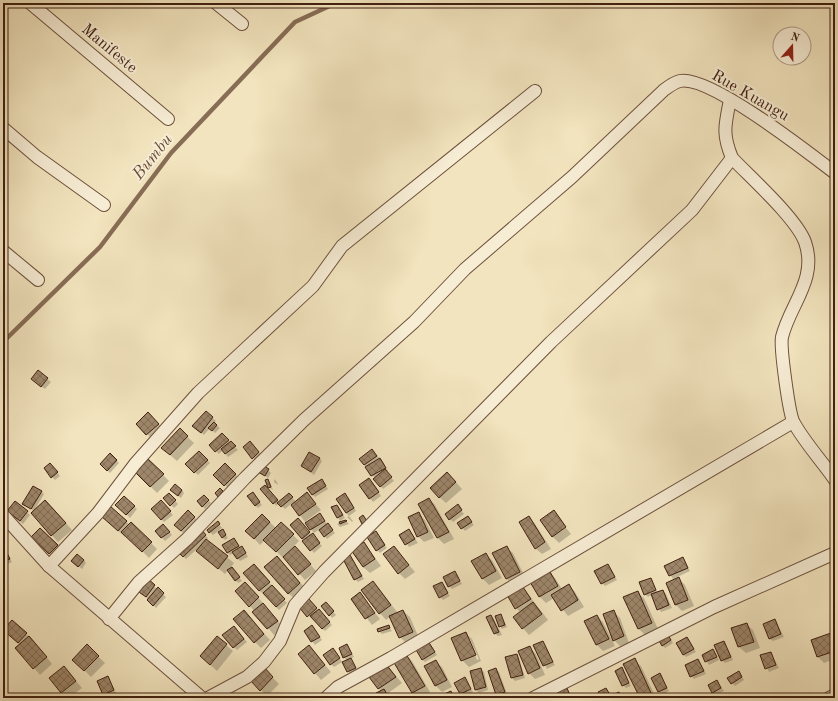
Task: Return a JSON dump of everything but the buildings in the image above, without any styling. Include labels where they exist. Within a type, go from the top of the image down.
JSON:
[{"type":"street","name":"Manifeste","points":[[30,3],[168,119]]},
{"type":"street","points":[[216,3],[242,24]]},
{"type":"street","name":"Rue Kuangu","points":[[109,619],[139,582],[187,540],[245,478],[304,420],[414,322],[465,269],[572,177],[664,90],[680,81],[705,85],[778,129],[835,173]]},
{"type":"street","points":[[50,566],[98,513],[135,464],[198,393],[313,286],[342,246],[535,91]]},
{"type":"street","points":[[730,100],[724,129],[727,146],[732,158],[786,214],[804,241],[809,257],[805,283],[782,337],[782,354],[793,422],[835,480]]},
{"type":"street","points":[[3,128],[37,158],[104,205]]},
{"type":"street","points":[[208,698],[247,677],[264,662],[280,641],[295,605],[324,572],[550,342],[692,210],[732,158]]},
{"type":"street","points":[[3,251],[38,280]]},
{"type":"street","points":[[326,698],[338,688],[793,422]]},
{"type":"street","points":[[3,514],[50,566],[109,619],[202,698]]},
{"type":"street","points":[[533,698],[714,607],[835,553]]},
{"type":"street","points":[[829,698],[835,695]]},
{"type":"waterway","name":"Bumbu","points":[[3,342],[100,247],[171,153],[295,22],[336,3]]}]
